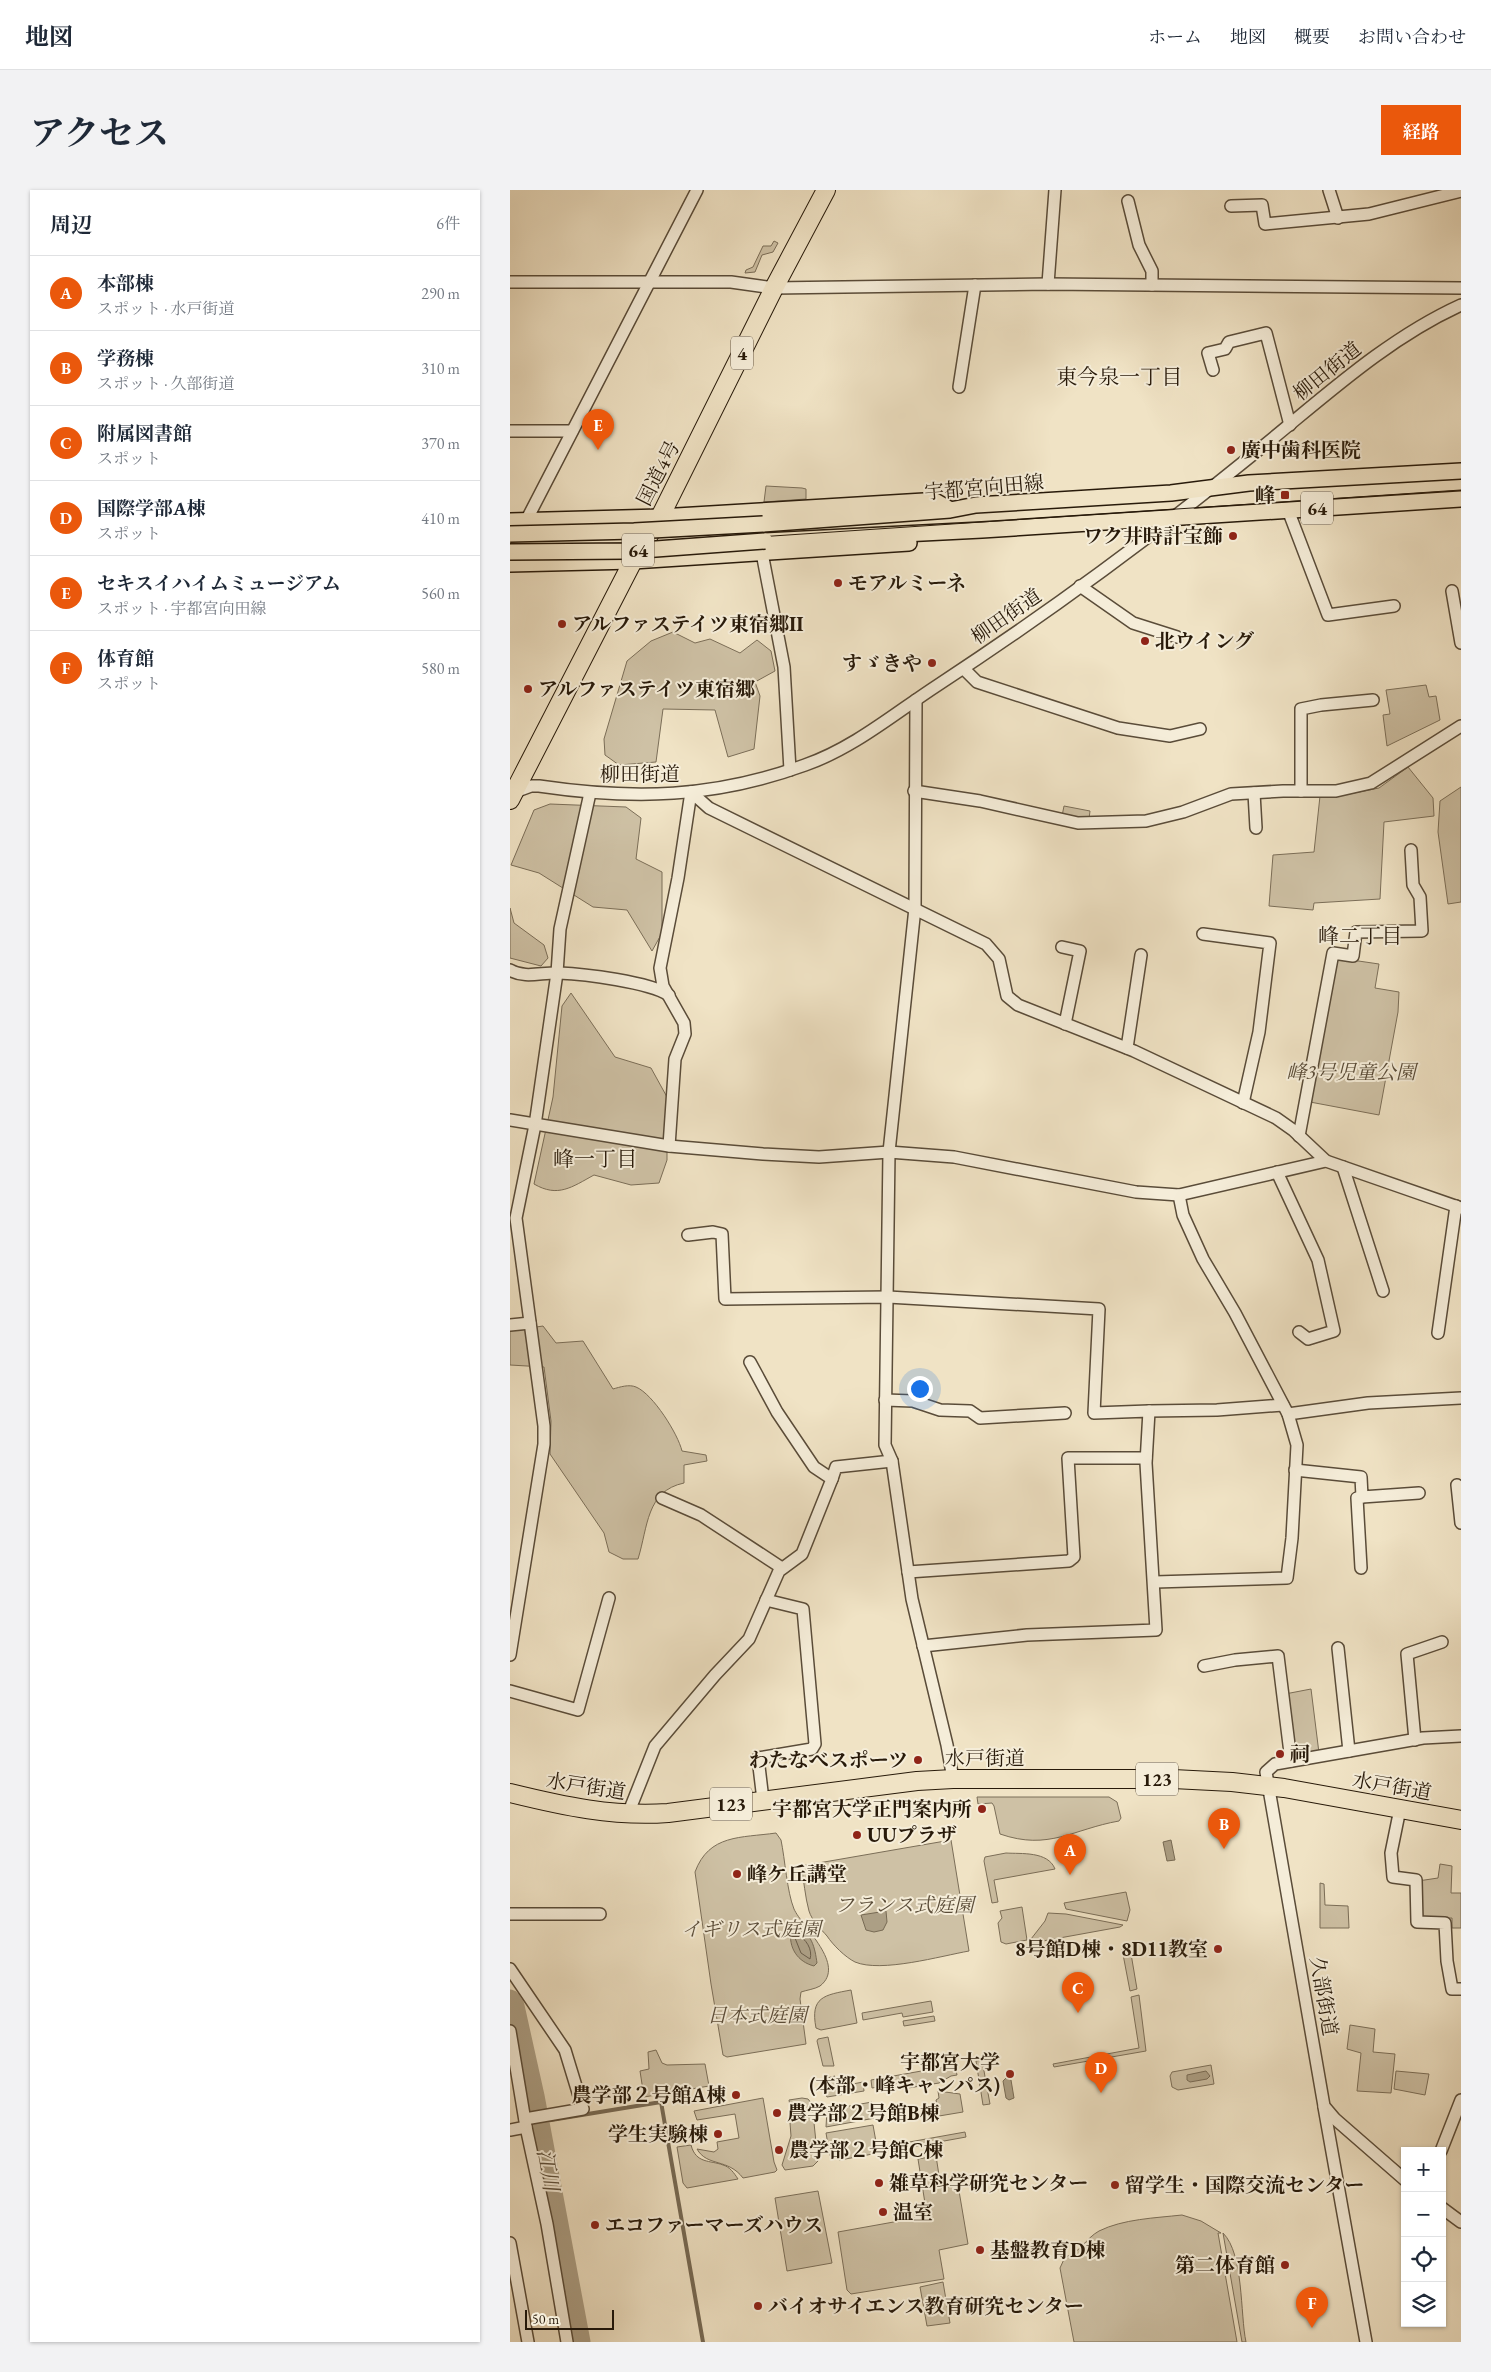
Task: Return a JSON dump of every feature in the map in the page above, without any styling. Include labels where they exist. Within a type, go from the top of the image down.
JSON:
[{"type":"highway","name":"国道4号","points":[[511,795],[633,561],[660,517],[774,288],[826,190]]},
{"type":"highway","name":"水戸街道","points":[[510,1793],[584,1810],[628,1814],[668,1813],[879,1784],[953,1779],[1200,1780],[1267,1786],[1461,1820]]},
{"type":"main road","name":"宇都宮向田線","points":[[510,534],[634,531],[763,524],[950,510],[976,505],[1172,493],[1249,483],[1461,470]]},
{"type":"main road","name":"宇都宮向田線","points":[[510,552],[763,547],[982,530],[1461,499]]},
{"type":"main road","points":[[510,521],[660,517],[924,501],[935,501],[950,510]]},
{"type":"main road","points":[[510,564],[633,561],[763,547]]},
{"type":"street","points":[[526,521],[697,190]]},
{"type":"street","points":[[1048,284],[1055,190]]},
{"type":"street","points":[[1329,190],[1338,218]]},
{"type":"street","points":[[1231,206],[1262,205],[1265,224],[1369,214],[1461,191]]},
{"type":"street","points":[[1128,201],[1138,244],[1152,271],[1152,285]]},
{"type":"street","points":[[510,282],[731,282],[774,288],[1048,284],[1461,288]]},
{"type":"street","points":[[958,387],[975,285]]},
{"type":"street","name":"柳田街道","points":[[511,795],[531,786],[590,793],[654,796],[691,792],[741,783],[790,770],[840,750],[964,669],[1080,586],[1213,487],[1397,340],[1461,305]]},
{"type":"street","points":[[1212,370],[1208,353],[1225,349],[1229,342],[1266,333],[1290,425]]},
{"type":"street","points":[[510,431],[572,431]]},
{"type":"street","points":[[1288,510],[1328,615],[1394,606]]},
{"type":"street","points":[[763,547],[784,667],[790,770]]},
{"type":"street","points":[[1080,586],[1133,623],[1177,637]]},
{"type":"street","points":[[1452,591],[1461,643]]},
{"type":"street","points":[[964,669],[977,682],[1118,728],[1170,736],[1200,729]]},
{"type":"street","points":[[916,700],[914,791],[915,908],[889,1152],[884,1445],[892,1461],[908,1572],[953,1779]]},
{"type":"street","points":[[1301,791],[1301,709],[1373,700]]},
{"type":"street","points":[[914,791],[980,801],[1078,823],[1146,821],[1183,812],[1231,794],[1336,791],[1371,782],[1461,726]]},
{"type":"street","points":[[691,792],[709,808],[986,944],[999,959],[1007,996],[1018,1005],[1127,1048],[1276,1118],[1326,1161],[1459,1207],[1438,1333]]},
{"type":"street","points":[[669,1146],[675,1059],[684,1034],[684,1023],[663,986],[660,968],[678,878],[691,792]]},
{"type":"street","points":[[510,1655],[544,1444],[544,1426],[516,1218],[535,1125],[557,973],[560,929],[590,793]]},
{"type":"street","points":[[1254,793],[1256,828]]},
{"type":"street","points":[[1299,1136],[1334,953],[1353,956],[1356,932],[1422,931],[1420,897],[1413,885],[1411,850]]},
{"type":"street","points":[[1203,934],[1270,943],[1259,1032],[1243,1103]]},
{"type":"street","points":[[1062,947],[1080,951],[1065,1024]]},
{"type":"street","points":[[1127,1048],[1141,955]]},
{"type":"street","points":[[510,970],[517,974],[557,973],[653,988],[669,995]]},
{"type":"street","points":[[510,1120],[669,1146],[819,1157],[889,1152],[954,1157],[1136,1192],[1179,1195],[1326,1161]]},
{"type":"street","points":[[1343,1167],[1383,1291]]},
{"type":"street","points":[[1277,1172],[1318,1260],[1334,1330],[1308,1339],[1299,1332]]},
{"type":"street","points":[[1154,1582],[1287,1578],[1297,1444],[1286,1410],[1235,1313],[1203,1259],[1183,1215],[1179,1195]]},
{"type":"street","points":[[688,1235],[713,1232],[722,1234],[725,1299],[888,1297],[1099,1309],[1094,1413],[1286,1410],[1461,1398]]},
{"type":"street","points":[[510,1325],[530,1323]]},
{"type":"street","points":[[750,1362],[777,1412],[814,1467],[832,1480]]},
{"type":"street","points":[[885,1400],[913,1401],[940,1410],[970,1411],[980,1418],[1065,1413]]},
{"type":"street","points":[[923,1646],[1027,1634],[1156,1630],[1146,1458],[1149,1411]]},
{"type":"street","points":[[908,1572],[1069,1561],[1074,1557],[1068,1458],[1146,1458]]},
{"type":"street","points":[[628,1814],[655,1746],[715,1675],[749,1639],[778,1571],[802,1554],[836,1467],[892,1461]]},
{"type":"street","points":[[1295,1470],[1361,1477],[1362,1497]]},
{"type":"street","points":[[1457,1485],[1461,1523]]},
{"type":"street","points":[[1361,1568],[1356,1498],[1419,1493]]},
{"type":"street","points":[[662,1498],[701,1515],[782,1568]]},
{"type":"street","points":[[510,1691],[578,1710],[609,1598]]},
{"type":"street","points":[[763,1800],[758,1758],[812,1749],[815,1744],[803,1609],[766,1600]]},
{"type":"street","points":[[1415,1740],[1407,1654],[1442,1642]]},
{"type":"street","points":[[1338,1648],[1349,1751]]},
{"type":"street","points":[[1204,1666],[1235,1660],[1278,1656],[1291,1761]]},
{"type":"street","points":[[1267,1786],[1266,1772],[1275,1764],[1415,1740],[1461,1736]]},
{"type":"street","name":"久部街道","points":[[1267,1786],[1366,2342]]},
{"type":"street","points":[[1400,1809],[1391,1853],[1393,1877],[1416,1880],[1417,1922],[1445,1923],[1447,1961],[1452,1990],[1461,1989]]},
{"type":"street","points":[[510,1914],[600,1914]]},
{"type":"street","points":[[510,1969],[565,2050],[583,2109],[551,2114],[510,2130]]},
{"type":"street","points":[[510,2031],[525,2123],[547,2224],[567,2342]]},
{"type":"street","points":[[1442,2147],[1461,2100]]},
{"type":"street","points":[[1324,2106],[1335,2119],[1401,2177]]},
{"type":"street","points":[[1446,2211],[1461,2222]]},
{"type":"street","points":[[510,2243],[528,2342]]},
{"type":"green space","points":[[774,241],[778,243],[773,252],[762,255],[755,272],[745,273],[746,270],[753,267],[763,246],[771,246]]},
{"type":"green space","points":[[766,486],[806,489],[806,499],[764,502]]},
{"type":"green space","points":[[673,632],[695,643],[710,639],[740,653],[757,640],[771,651],[775,671],[755,682],[760,696],[754,749],[728,757],[715,710],[663,709],[656,762],[619,765],[605,755],[604,739],[627,661],[651,641]]},
{"type":"green space","points":[[1426,685],[1429,697],[1436,696],[1440,720],[1387,746],[1383,715],[1390,714],[1386,690]]},
{"type":"green space","points":[[1408,767],[1433,798],[1434,816],[1384,822],[1380,899],[1314,903],[1313,910],[1269,906],[1273,855],[1314,852],[1320,796],[1339,796],[1379,788]]},
{"type":"green space","points":[[1461,787],[1461,902],[1448,904],[1438,832],[1440,801]]},
{"type":"green space","points":[[550,804],[626,807],[641,818],[636,859],[662,872],[662,933],[652,951],[627,910],[593,907],[539,873],[511,865],[534,810]]},
{"type":"green space","points":[[1064,806],[1090,811],[1089,819],[1062,816]]},
{"type":"green space","points":[[510,908],[514,923],[544,945],[548,958],[541,966],[510,958]]},
{"type":"green space","name":"峰3号児童公園","points":[[1338,958],[1379,964],[1375,988],[1399,992],[1398,1012],[1379,1115],[1310,1102]]},
{"type":"green space","points":[[571,993],[615,1057],[651,1068],[667,1097],[667,1160],[659,1183],[631,1185],[594,1175],[565,1189],[550,1190],[534,1184],[553,1097],[562,1006]]},
{"type":"green space","points":[[543,1326],[556,1343],[583,1341],[613,1389],[630,1386],[643,1391],[664,1415],[676,1435],[682,1451],[706,1455],[707,1461],[684,1465],[684,1483],[672,1487],[655,1502],[650,1512],[638,1559],[623,1559],[609,1552],[604,1533],[550,1454],[551,1421],[544,1367],[510,1365],[510,1331]]},
{"type":"green space","points":[[1311,1689],[1319,1753],[1292,1757],[1285,1694]]},
{"type":"green space","points":[[977,1797],[1109,1797],[1117,1802],[1121,1818],[1119,1821],[1061,1837],[1033,1840],[1017,1839],[1000,1834],[994,1806],[992,1803],[978,1804]]},
{"type":"green space","name":"イギリス式庭園","points":[[776,1833],[781,1840],[794,1909],[826,1957],[827,1977],[820,1986],[801,1992],[800,1999],[806,2044],[727,2057],[723,2055],[695,1872],[701,1860],[718,1844],[728,1840]]},
{"type":"green space","name":"フランス式庭園","points":[[951,1840],[969,1951],[911,1963],[880,1966],[866,1965],[855,1962],[843,1954],[812,1918],[801,1866]]},
{"type":"green space","points":[[1006,1853],[1040,1856],[1052,1863],[1055,1869],[994,1880],[998,1902],[992,1903],[984,1861],[985,1857]]},
{"type":"green space","points":[[1440,1864],[1452,1866],[1451,1893],[1461,1893],[1461,1928],[1452,1928],[1452,1918],[1422,1919],[1418,1881],[1438,1878]]},
{"type":"green space","points":[[1320,1883],[1324,1884],[1325,1905],[1348,1906],[1349,1928],[1320,1928]]},
{"type":"green space","points":[[1126,1892],[1130,1910],[1127,1921],[1066,1909],[1064,1903]]},
{"type":"green space","points":[[1022,1907],[1027,1940],[1006,1944],[1001,1942],[998,1923],[1002,1918],[1000,1911]]},
{"type":"green space","points":[[1048,1913],[1066,1914],[1123,1925],[1032,1943],[1031,1939],[1045,1921]]},
{"type":"green space","points":[[1130,1948],[1137,1989],[1130,1991],[1122,1949]]},
{"type":"green space","points":[[851,1990],[857,2023],[821,2030],[816,2028],[815,2010],[821,1999]]},
{"type":"green space","points":[[1139,1995],[1146,2051],[1054,2067],[1053,2064],[1139,2048],[1131,1997]]},
{"type":"green space","points":[[931,2001],[933,2012],[903,2017],[902,2013],[863,2020],[862,2013]]},
{"type":"green space","points":[[934,2016],[935,2021],[904,2026],[903,2021]]},
{"type":"green space","points":[[1350,2025],[1375,2029],[1373,2052],[1395,2054],[1391,2093],[1357,2091],[1361,2053],[1347,2049]]},
{"type":"green space","points":[[828,2037],[834,2066],[823,2066],[817,2041],[818,2039]]},
{"type":"green space","points":[[656,2050],[662,2063],[667,2065],[705,2064],[709,2086],[644,2097],[640,2071],[649,2069],[648,2052]]},
{"type":"green space","points":[[982,2060],[990,2104],[983,2105],[976,2061]]},
{"type":"green space","points":[[955,2065],[957,2075],[951,2076],[939,2083],[902,2089],[900,2083],[872,2088],[871,2080]]},
{"type":"green space","points":[[1211,2065],[1214,2084],[1178,2090],[1172,2087],[1170,2076],[1172,2072]]},
{"type":"green space","points":[[1396,2071],[1429,2074],[1425,2095],[1394,2089]]},
{"type":"green space","points":[[835,2076],[837,2087],[863,2082],[864,2091],[827,2097],[823,2079]]},
{"type":"green space","points":[[938,2091],[960,2094],[963,2112],[939,2116],[936,2100],[939,2098]]},
{"type":"green space","points":[[763,2098],[777,2170],[775,2172],[743,2178],[731,2168],[701,2155],[697,2149],[714,2152],[718,2149],[717,2142],[739,2138],[735,2114],[697,2120],[694,2111]]},
{"type":"green space","points":[[808,2099],[812,2104],[818,2161],[813,2166],[785,2170],[782,2165],[791,2136],[790,2123],[793,2123],[789,2100]]},
{"type":"green space","points":[[872,2102],[875,2118],[826,2127],[827,2110]]},
{"type":"green space","points":[[873,2125],[878,2153],[840,2160],[830,2156],[826,2133]]},
{"type":"green space","points":[[965,2132],[966,2137],[889,2151],[887,2146]]},
{"type":"green space","points":[[691,2145],[693,2151],[700,2158],[725,2166],[732,2170],[738,2179],[687,2188],[683,2183],[677,2147]]},
{"type":"green space","points":[[936,2156],[941,2188],[958,2185],[968,2244],[939,2250],[944,2279],[851,2294],[847,2290],[838,2232],[927,2216],[918,2159]]},
{"type":"green space","points":[[818,2191],[832,2263],[787,2271],[775,2198]]},
{"type":"green space","points":[[1182,2215],[1201,2221],[1221,2233],[1218,2233],[1237,2342],[1074,2342],[1060,2268],[1065,2257],[1074,2253],[1094,2234],[1108,2227],[1139,2220]]},
{"type":"green space","points":[[1223,2233],[1235,2255],[1238,2269],[1246,2342],[1242,2342]]},
{"type":"green space","points":[[943,2282],[950,2323],[927,2326],[920,2287]]},
{"type":"water","points":[[1171,1840],[1175,1860],[1167,1861],[1163,1842]]},
{"type":"water","points":[[886,1911],[887,1922],[883,1930],[874,1932],[866,1930],[861,1915]]},
{"type":"water","points":[[794,1929],[805,1933],[812,1941],[817,1963],[814,1966],[803,1961],[795,1953],[790,1937],[791,1930]]},
{"type":"water","points":[[1206,2071],[1210,2076],[1207,2079],[1190,2082],[1187,2080],[1187,2075]]},
{"type":"water","points":[[1007,2077],[1011,2080],[1014,2098],[1009,2100],[1006,2098],[1003,2081]]},
{"type":"waterway","name":"江川","points":[[510,2000],[514,2006],[534,2096],[580,2342]]},
{"type":"waterway","points":[[539,2122],[661,2102],[703,2342]]},
{"type":"tram line","points":[[510,546],[698,541],[1461,490]]},
{"type":"place","name":"セキスイハイムミュージアム","points":[[598,450]]},
{"type":"place","name":"廣中歯科医院","points":[[1231,450]]},
{"type":"place","name":"峰","points":[[1285,495]]},
{"type":"place","name":"ワク井時計宝飾","points":[[1233,536]]},
{"type":"place","name":"モアルミーネ","points":[[838,583]]},
{"type":"place","name":"アルファステイツ東宿郷II","points":[[562,624]]},
{"type":"place","name":"北ウイング","points":[[1145,641]]},
{"type":"place","name":"すゞきや","points":[[932,663]]},
{"type":"place","name":"アルファステイツ東宿郷","points":[[528,689]]},
{"type":"place","name":"祠","points":[[1280,1754]]},
{"type":"place","name":"わたなべスポーツ","points":[[918,1760]]},
{"type":"place","name":"宇都宮大学正門案内所","points":[[982,1809]]},
{"type":"place","name":"UUプラザ","points":[[857,1835]]},
{"type":"place","name":"学務棟","points":[[1224,1849]]},
{"type":"place","name":"峰ケ丘講堂","points":[[737,1874]]},
{"type":"place","name":"本部棟","points":[[1070,1875]]},
{"type":"place","name":"8号館D棟・8D11教室","points":[[1218,1949]]},
{"type":"place","name":"附属図書館","points":[[1078,2013]]},
{"type":"place","name":"宇都宮大学 (本部・峰キャンパス)","points":[[1010,2074]]},
{"type":"place","name":"国際学部A棟","points":[[1101,2093]]},
{"type":"place","name":"農学部２号館A棟","points":[[736,2095]]},
{"type":"place","name":"農学部２号館B棟","points":[[777,2113]]},
{"type":"place","name":"学生実験棟","points":[[718,2134]]},
{"type":"place","name":"農学部２号館C棟","points":[[779,2150]]},
{"type":"place","name":"雑草科学研究センター","points":[[879,2183]]},
{"type":"place","name":"留学生・国際交流センター","points":[[1115,2185]]},
{"type":"place","name":"温室","points":[[883,2212]]},
{"type":"place","name":"エコファーマーズハウス","points":[[595,2225]]},
{"type":"place","name":"基盤教育D棟","points":[[980,2250]]},
{"type":"place","name":"第二体育館","points":[[1285,2265]]},
{"type":"place","name":"バイオサイエンス教育研究センター","points":[[758,2306]]},
{"type":"place","name":"体育館","points":[[1312,2328]]},
{"type":"district","name":"東今泉一丁目","points":[[1119,377]]},
{"type":"district","name":"峰二丁目","points":[[1360,936]]},
{"type":"district","name":"峰一丁目","points":[[595,1159]]},
{"type":"park label","name":"日本式庭園","points":[[757,2015]]}]
